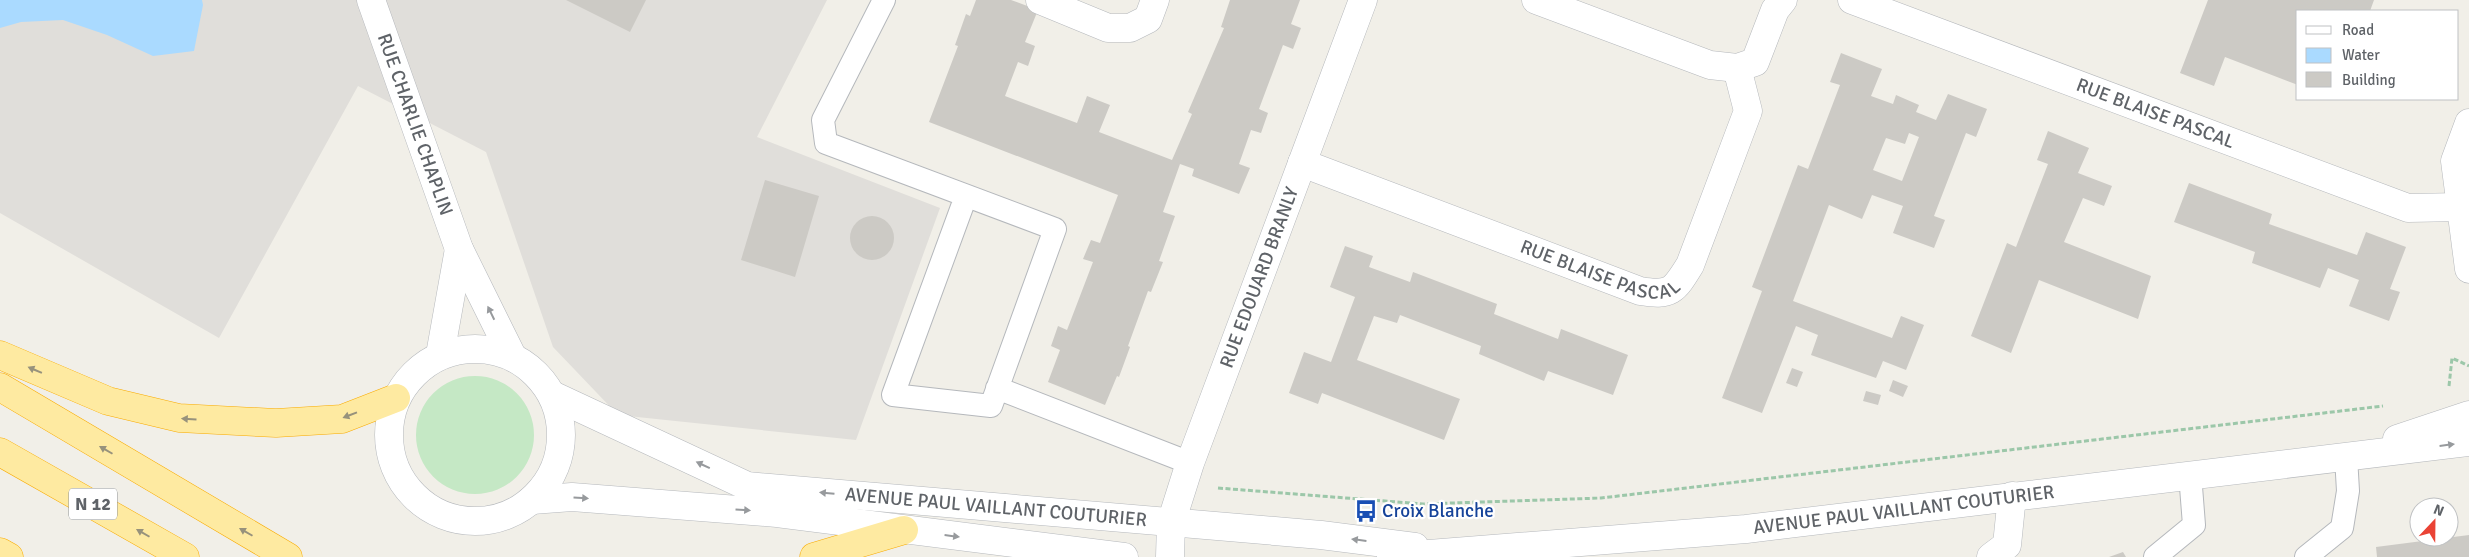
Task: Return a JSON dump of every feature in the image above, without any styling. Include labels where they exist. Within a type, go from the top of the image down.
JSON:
[{"type":"highway","points":[[0,355],[108,401],[179,418],[276,423],[342,419],[396,398]]},
{"type":"highway","points":[[0,387],[288,557]]},
{"type":"highway","name":"N 12","points":[[0,452],[185,557]]},
{"type":"highway","points":[[814,557],[904,530]]},
{"type":"highway","points":[[0,552],[9,557]]},
{"type":"street","name":"RUE CHARLIE CHAPLIN","points":[[371,0],[459,249],[512,356]]},
{"type":"street","points":[[1040,0],[1108,28],[1130,28],[1148,19],[1155,0]]},
{"type":"street","name":"RUE EDOUARD BRANLY","points":[[1170,557],[1172,523],[1186,474],[1363,0]]},
{"type":"street","points":[[1536,0],[1710,64],[1737,68],[1755,62],[1775,10],[1783,0]]},
{"type":"street","name":"RUE BLAISE PASCAL","points":[[1852,0],[2408,208],[2461,207]]},
{"type":"street","name":"RUE BLAISE PASCAL","points":[[1302,163],[1640,291],[1661,294],[1677,286],[1690,265],[1748,111],[1737,68]]},
{"type":"street","points":[[2469,123],[2455,160],[2469,269]]},
{"type":"street","name":"RUE CHARLIE CHAPLIN","points":[[440,356],[459,249]]},
{"type":"street","points":[[472,349],[489,349],[512,356],[535,373],[552,395],[560,422],[560,451],[550,477],[532,500],[507,515],[478,521],[449,517],[423,504],[403,482],[391,456],[388,426],[396,398],[407,380],[422,366],[440,356],[472,349]]},
{"type":"street","name":"AVENUE PAUL VAILLANT COUTURIER","points":[[552,395],[747,486],[1321,535],[1460,552]]},
{"type":"street","name":"AVENUE PAUL VAILLANT COUTURIER","points":[[2346,457],[2469,415]]},
{"type":"street","name":"AVENUE PAUL VAILLANT COUTURIER","points":[[1391,557],[1746,528],[2469,442]]},
{"type":"street","points":[[1991,557],[2007,545],[2012,496]]},
{"type":"street","name":"AVENUE PAUL VAILLANT COUTURIER","points":[[532,500],[572,497],[777,513],[1124,557]]},
{"type":"lane","points":[[884,0],[823,120],[826,144],[1055,229],[991,406],[893,395],[966,196]]},
{"type":"lane","points":[[997,388],[1186,474]]},
{"type":"lane","points":[[2306,557],[2342,528],[2348,491],[2346,457]]},
{"type":"lane","points":[[2155,557],[2194,525],[2190,474]]},
{"type":"path","points":[[2443,391],[2449,386],[2452,358],[2469,366]]},
{"type":"path","points":[[1186,474],[1423,504],[1601,498],[2391,405]]},
{"type":"shaded area","points":[[0,0],[827,0],[757,137],[940,208],[856,440],[618,415],[553,347],[486,152],[358,86],[219,338],[0,213]]},
{"type":"green space","points":[[475,376],[486,377],[508,386],[524,402],[533,424],[533,446],[524,468],[508,484],[486,493],[475,494],[464,493],[442,484],[426,468],[417,446],[416,435],[417,424],[426,402],[442,386],[464,377]]},
{"type":"water","points":[[0,0],[202,0],[203,5],[194,51],[153,56],[107,35],[63,20],[21,22],[0,28]]},
{"type":"building","points":[[566,0],[646,0],[630,32]]},
{"type":"building","points":[[976,0],[1011,0],[1038,10],[1025,42],[1035,46],[1028,66],[1018,62],[1005,96],[1077,123],[1087,96],[1110,105],[1099,132],[1172,160],[1192,114],[1188,112],[1224,28],[1221,27],[1230,0],[1300,0],[1291,24],[1301,28],[1293,49],[1283,45],[1259,109],[1268,113],[1261,133],[1251,130],[1239,164],[1250,168],[1239,194],[1192,176],[1194,169],[1180,164],[1163,212],[1175,216],[1159,261],[1163,262],[1151,292],[1148,291],[1119,377],[1117,376],[1105,405],[1048,382],[1060,350],[1051,346],[1058,326],[1067,330],[1093,262],[1083,259],[1091,240],[1100,243],[1118,195],[929,122],[958,46],[955,45],[966,14],[970,16]]},
{"type":"building","points":[[2208,0],[2374,0],[2370,10],[2296,10],[2296,84],[2225,57],[2214,86],[2180,73]]},
{"type":"building","points":[[1841,53],[1882,69],[1871,96],[1893,104],[1896,95],[1919,105],[1916,112],[1936,120],[1948,94],[1987,109],[1976,137],[1966,133],[1934,216],[1945,220],[1934,248],[1893,233],[1903,206],[1872,195],[1862,219],[1829,205],[1793,301],[1892,338],[1901,316],[1924,325],[1906,370],[1883,361],[1876,378],[1811,355],[1818,335],[1796,326],[1762,413],[1722,398],[1762,291],[1752,287],[1798,165],[1808,169],[1840,85],[1830,82]],"holes":[[[1909,133],[1919,137],[1902,181],[1873,170],[1886,138],[1905,144]]]},
{"type":"building","points":[[2048,131],[2089,148],[2078,173],[2112,186],[2104,206],[2083,198],[2064,242],[2151,276],[2138,319],[2039,280],[2011,353],[1971,336],[2007,243],[2016,247],[2048,164],[2037,160]]},
{"type":"building","points":[[765,180],[819,196],[795,277],[741,260]]},
{"type":"building","points":[[2189,183],[2272,214],[2269,224],[2357,255],[2366,232],[2406,247],[2390,289],[2400,292],[2389,321],[2349,306],[2359,280],[2328,268],[2320,288],[2252,263],[2255,252],[2174,222]]},
{"type":"building","points":[[876,216],[888,222],[893,230],[893,246],[888,254],[880,259],[868,260],[856,254],[851,246],[850,234],[856,222],[864,217]]},
{"type":"building","points":[[1345,246],[1373,256],[1369,267],[1410,282],[1413,272],[1497,304],[1494,314],[1558,339],[1561,329],[1628,355],[1613,395],[1548,371],[1544,381],[1479,354],[1481,346],[1400,315],[1397,323],[1374,316],[1357,360],[1460,399],[1444,440],[1322,393],[1318,404],[1289,393],[1304,352],[1331,362],[1355,297],[1330,287]]},
{"type":"building","points":[[1792,368],[1803,372],[1797,387],[1786,383]]},
{"type":"building","points":[[1893,380],[1908,386],[1903,397],[1889,391]]},
{"type":"building","points":[[1866,391],[1881,395],[1878,405],[1863,401]]},
{"type":"building","points":[[2469,535],[2469,557],[2377,557],[2376,547],[2409,543],[2409,547],[2459,547],[2459,536]]},
{"type":"building","points":[[2123,552],[2126,557],[2109,557]]},
{"type":"place","name":"Croix Blanche","points":[[1366,511]]}]
